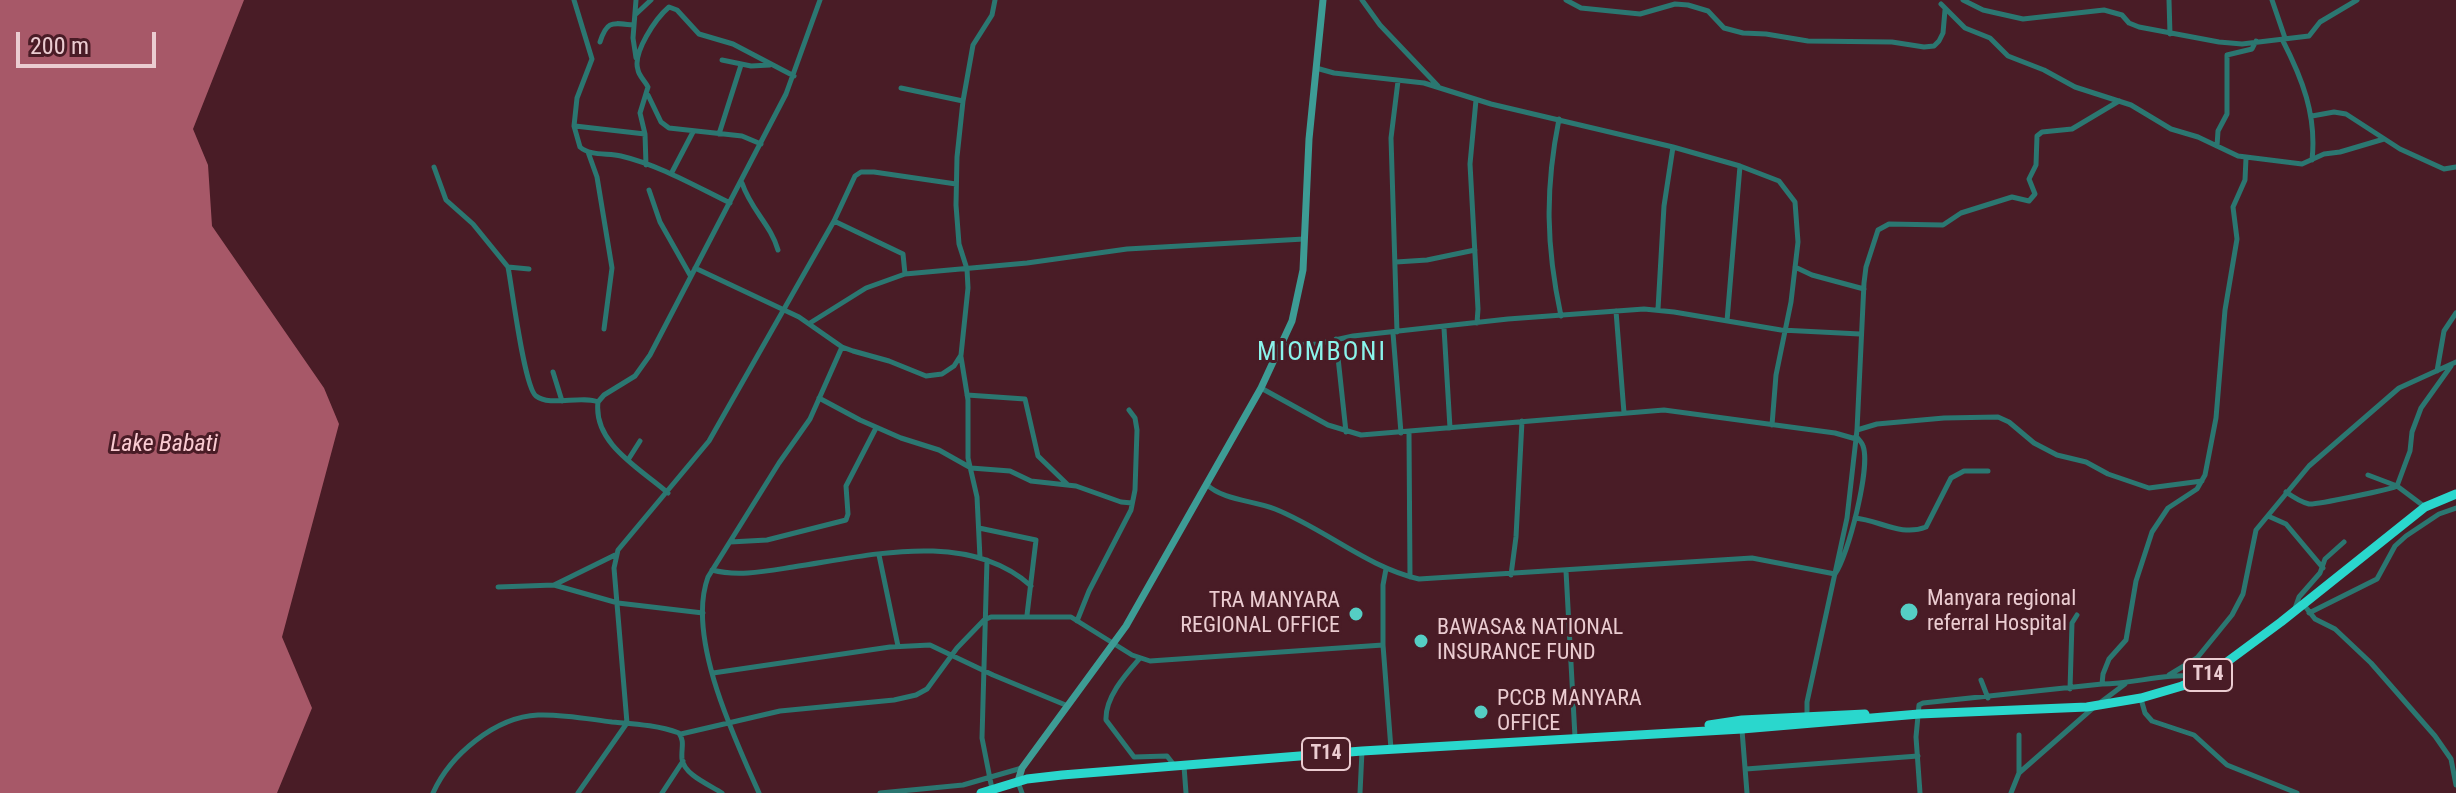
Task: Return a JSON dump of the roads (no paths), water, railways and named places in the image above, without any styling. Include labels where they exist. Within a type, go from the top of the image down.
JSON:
[{"type":"highway","name":"T14","points":[[981,793],[1038,777],[1179,765],[1674,731],[1858,713],[1904,716],[2097,706],[2141,698],[2203,678],[2293,612],[2307,608],[2425,507],[2456,494]]},
{"type":"street","points":[[574,0],[592,59],[578,92],[574,126],[580,147],[588,152],[621,156],[671,174],[730,203]]},
{"type":"street","points":[[636,0],[633,25],[636,58],[639,74],[648,87],[640,113],[645,134],[646,165]]},
{"type":"street","points":[[635,15],[651,0]]},
{"type":"street","points":[[668,493],[613,446],[598,414],[598,402],[642,368],[794,76],[820,0]]},
{"type":"street","points":[[695,268],[810,323],[842,347],[926,376],[948,371],[961,355],[967,310],[967,269],[958,234],[956,184],[963,101],[973,45],[992,15],[995,0]]},
{"type":"street","points":[[1022,793],[1018,781],[1022,768],[1115,644],[1282,346],[1300,291],[1323,0]]},
{"type":"street","points":[[1362,0],[1380,25],[1440,89]]},
{"type":"street","points":[[1566,0],[1581,8],[1640,14],[1675,4],[1688,5],[1708,11],[1724,28],[1743,33],[1808,41],[1892,42],[1924,47],[1934,46],[1943,33],[1943,7],[1965,28],[1990,38],[2008,56],[2044,70],[2075,87],[2143,111],[2171,129],[2246,158],[2296,164],[2384,139]]},
{"type":"street","points":[[1963,0],[1983,10],[2023,19],[2104,10],[2122,15],[2133,26],[2242,44],[2309,36],[2320,22],[2357,0]]},
{"type":"street","points":[[2169,0],[2170,34]]},
{"type":"street","points":[[2272,0],[2284,38],[2301,75],[2312,116],[2312,161]]},
{"type":"street","points":[[636,58],[649,32],[670,3],[699,34],[733,44],[794,76]]},
{"type":"street","points":[[600,42],[611,24],[633,25]]},
{"type":"street","points":[[2217,146],[2217,136],[2227,114],[2228,54],[2252,49],[2256,41]]},
{"type":"street","points":[[722,60],[741,65],[771,64]]},
{"type":"street","points":[[719,134],[741,65]]},
{"type":"street","points":[[1316,68],[1424,83],[1476,100],[1673,147],[1779,181],[1791,194],[1797,210],[1795,267],[1776,375],[1772,425]]},
{"type":"street","points":[[1398,81],[1391,138],[1396,262],[1395,332],[1401,433]]},
{"type":"street","points":[[901,88],[963,101]]},
{"type":"street","points":[[647,95],[665,125],[693,132],[742,136],[761,144]]},
{"type":"street","points":[[1476,100],[1470,164],[1477,323]]},
{"type":"street","points":[[1807,720],[1807,702],[1847,518],[1856,435],[1866,267],[1873,243],[1882,226],[1943,225],[1961,213],[2008,198],[2029,201],[2035,194],[2029,179],[2036,165],[2037,136],[2042,132],[2072,129],[2119,101]]},
{"type":"street","points":[[2312,116],[2341,112],[2384,139],[2444,169],[2456,167]]},
{"type":"street","points":[[1559,119],[1547,191],[1555,291],[1561,316]]},
{"type":"street","points":[[574,126],[645,134]]},
{"type":"street","points":[[671,174],[693,132]]},
{"type":"street","points":[[1658,309],[1664,206],[1673,147]]},
{"type":"street","points":[[588,152],[597,177],[612,268],[604,329]]},
{"type":"street","points":[[2102,684],[2109,659],[2126,640],[2136,581],[2152,532],[2168,508],[2197,489],[2203,480],[2216,418],[2225,310],[2237,239],[2233,207],[2245,180],[2246,158]]},
{"type":"street","points":[[1727,321],[1740,166]]},
{"type":"street","points":[[434,167],[446,200],[473,224],[508,267],[519,320],[521,348],[532,391],[542,398],[562,401],[591,399],[598,402]]},
{"type":"street","points":[[554,585],[615,554],[709,441],[834,221],[855,176],[861,172],[956,184]]},
{"type":"street","points":[[741,182],[749,203],[772,233],[778,250]]},
{"type":"street","points":[[649,190],[660,222],[690,276]]},
{"type":"street","points":[[834,221],[903,254],[905,274]]},
{"type":"street","points":[[810,323],[866,288],[905,274],[1127,249],[1305,239]]},
{"type":"street","points":[[1396,262],[1427,260],[1475,250]]},
{"type":"street","points":[[508,267],[529,269]]},
{"type":"street","points":[[1795,267],[1864,289]]},
{"type":"street","points":[[1282,346],[1477,323],[1658,309],[1786,330],[1861,334]]},
{"type":"street","points":[[1616,311],[1624,413]]},
{"type":"street","points":[[2437,371],[2444,331],[2456,313]]},
{"type":"street","points":[[1444,328],[1450,428]]},
{"type":"street","points":[[1336,339],[1346,432]]},
{"type":"street","points":[[759,793],[717,692],[703,613],[705,586],[779,463],[806,425],[842,347]]},
{"type":"street","points":[[961,355],[967,395],[968,458],[977,497],[983,559],[982,738],[992,789]]},
{"type":"street","points":[[2169,675],[2197,658],[2232,615],[2243,594],[2253,536],[2286,492],[2327,448],[2388,396],[2454,363]]},
{"type":"street","points":[[2286,492],[2304,502],[2317,504],[2351,494],[2383,492],[2397,486],[2421,408],[2454,363]]},
{"type":"street","points":[[553,372],[562,401]]},
{"type":"street","points":[[1261,388],[1346,432],[1361,435],[1664,410],[1856,435],[1877,424],[1998,417],[2045,449],[2149,488],[2203,480]]},
{"type":"street","points":[[967,395],[1025,399],[1038,456],[1067,485]]},
{"type":"street","points":[[819,398],[876,428],[939,450],[971,468],[998,469],[1019,474],[1031,481],[1091,490],[1132,503]]},
{"type":"street","points":[[1077,621],[1094,580],[1126,522],[1132,503],[1136,480],[1136,424],[1129,410]]},
{"type":"street","points":[[1511,575],[1522,421]]},
{"type":"street","points":[[730,542],[767,540],[846,520],[846,486],[876,428]]},
{"type":"street","points":[[1409,433],[1410,577]]},
{"type":"street","points":[[1835,574],[1850,544],[1855,518],[1864,454],[1856,435]]},
{"type":"street","points":[[628,460],[640,441]]},
{"type":"street","points":[[1855,518],[1897,529],[1920,530],[1926,527],[1951,478],[1964,471],[1988,471]]},
{"type":"street","points":[[2368,475],[2397,486],[2425,507]]},
{"type":"street","points":[[1206,484],[1226,495],[1290,515],[1386,569],[1428,580],[1752,558],[1835,574]]},
{"type":"street","points":[[2456,508],[2439,514],[2406,536],[2395,546],[2377,579],[2307,608],[2315,619],[2342,636],[2398,692],[2451,759],[2456,785]]},
{"type":"street","points":[[2268,516],[2286,524],[2323,569]]},
{"type":"street","points":[[979,528],[1036,540],[1038,547],[1027,615]]},
{"type":"street","points":[[2293,612],[2303,590],[2323,569],[2325,559],[2344,542]]},
{"type":"street","points":[[712,570],[756,572],[924,549],[983,559],[1011,571],[1031,586]]},
{"type":"street","points":[[578,793],[627,723],[615,554]]},
{"type":"street","points":[[879,555],[898,646]]},
{"type":"street","points":[[1386,569],[1383,645],[1391,749]]},
{"type":"street","points":[[1566,571],[1575,737]]},
{"type":"street","points":[[498,587],[554,585],[618,603],[703,613]]},
{"type":"street","points":[[2070,689],[2072,623],[2077,615]]},
{"type":"street","points":[[433,793],[444,772],[486,734],[518,719],[537,715],[657,726],[681,734],[780,711],[909,697],[931,685],[951,656],[984,620],[991,617],[1064,616],[1140,658],[1162,661],[1383,645]]},
{"type":"street","points":[[713,673],[898,646],[930,645],[1068,706]]},
{"type":"street","points":[[1140,658],[1117,688],[1106,720],[1134,757],[1167,756],[1179,765],[1186,793]]},
{"type":"street","points":[[1920,793],[1916,737],[1919,705],[1923,703],[2125,684],[2169,675],[2203,678]]},
{"type":"street","points":[[1981,680],[1988,698]]},
{"type":"street","points":[[2019,773],[2076,721],[2125,684]]},
{"type":"street","points":[[2141,698],[2141,706],[2152,721],[2194,735],[2227,765],[2297,793]]},
{"type":"street","points":[[1959,712],[1979,699]]},
{"type":"street","points":[[1742,724],[1747,793]]},
{"type":"street","points":[[681,734],[683,761],[689,772],[722,793]]},
{"type":"street","points":[[2011,793],[2019,773],[2019,735]]},
{"type":"street","points":[[1360,793],[1362,751]]},
{"type":"street","points":[[1746,769],[1918,756]]},
{"type":"street","points":[[662,793],[683,761]]},
{"type":"street","points":[[880,793],[963,785],[1022,768]]},
{"type":"water","name":"Lake Babati","points":[[0,0],[244,0],[193,129],[208,165],[212,226],[324,388],[339,424],[282,637],[312,708],[277,793],[0,793]]},
{"type":"place","name":"Manyara regional referral Hospital","points":[[1909,612]]},
{"type":"place","name":"TRA MANYARA REGIONAL OFFICE","points":[[1356,614]]},
{"type":"place","name":"BAWASA& NATIONAL INSURANCE FUND","points":[[1421,641]]},
{"type":"place","name":"PCCB MANYARA OFFICE","points":[[1481,712]]},
{"type":"district","name":"MIOMBONI","points":[[1322,353]]}]
